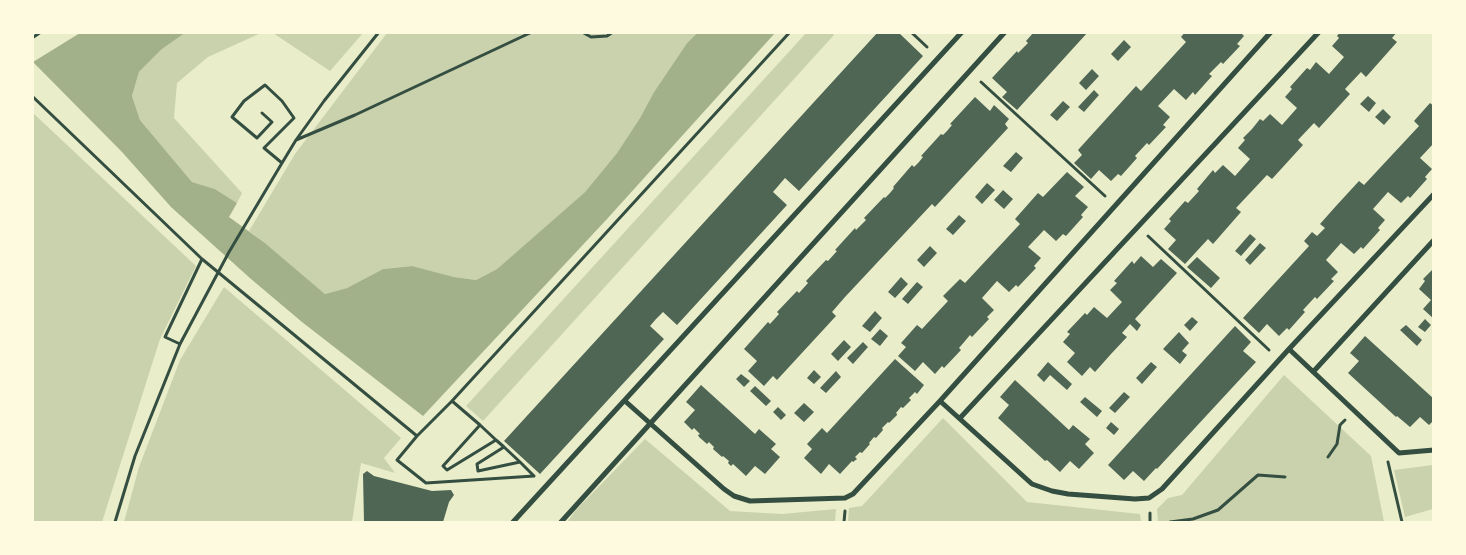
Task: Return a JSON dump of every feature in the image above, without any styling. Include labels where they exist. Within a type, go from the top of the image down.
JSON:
[{"type":"street","points":[[513,522],[962,32]]},
{"type":"street","points":[[561,522],[1005,32]]},
{"type":"street","points":[[625,401],[734,496],[750,500],[845,498],[854,494],[1272,32]]},
{"type":"street","points":[[960,418],[1319,32]]},
{"type":"street","points":[[940,400],[1032,484],[1068,494],[1135,499],[1149,498],[1162,489],[1289,349],[1434,194]]},
{"type":"street","points":[[1312,372],[1434,240]]},
{"type":"street","points":[[1289,349],[1399,453],[1434,450]]},
{"type":"path","points":[[32,38],[41,32]]},
{"type":"path","points":[[115,522],[135,456],[180,344],[229,252],[296,140],[324,101],[379,32]]},
{"type":"path","points":[[296,140],[355,115],[532,32]]},
{"type":"path","points":[[582,32],[591,37],[607,36],[612,32]]},
{"type":"path","points":[[534,476],[426,483],[397,460],[417,436],[452,401],[790,32]]},
{"type":"path","points":[[969,71],[1115,205]]},
{"type":"path","points":[[262,113],[272,122],[257,138],[232,117],[244,101],[266,85],[282,101],[294,118],[264,148],[282,163]]},
{"type":"path","points":[[32,96],[202,258],[417,436]]},
{"type":"path","points":[[1138,227],[1279,360]]},
{"type":"path","points":[[180,344],[166,337],[202,258]]},
{"type":"path","points":[[452,401],[546,487]]},
{"type":"path","points":[[1328,457],[1337,444],[1340,425],[1354,411]]},
{"type":"path","points":[[480,425],[443,466],[447,470],[496,440]]},
{"type":"path","points":[[1385,440],[1388,470],[1402,522]]},
{"type":"path","points":[[504,447],[476,464],[478,471],[520,462]]},
{"type":"path","points":[[1170,522],[1193,519],[1218,510],[1258,475],[1285,477]]},
{"type":"shaded area","points":[[80,33],[185,33],[162,49],[139,72],[132,96],[140,120],[192,182],[215,189],[237,203],[229,217],[265,243],[325,294],[347,288],[383,269],[412,266],[454,277],[476,280],[497,269],[585,192],[617,153],[640,118],[654,92],[687,43],[697,33],[775,33],[607,219],[423,416],[302,322],[171,207],[122,152],[33,62]]},
{"type":"shaded area","points":[[185,33],[261,33],[208,57],[177,83],[174,118],[242,193],[237,203],[215,189],[192,182],[140,120],[132,96],[139,72],[162,49]]},
{"type":"shaded area","points":[[273,33],[363,33],[330,71]]},
{"type":"shaded area","points":[[387,33],[697,33],[687,43],[654,92],[640,118],[617,153],[585,192],[497,269],[476,280],[454,277],[411,266],[383,269],[347,288],[325,294],[249,231],[295,154]]},
{"type":"shaded area","points":[[806,33],[832,33],[834,35],[483,421],[466,406]]},
{"type":"shaded area","points":[[33,113],[196,266],[160,339],[102,522],[33,522]]},
{"type":"shaded area","points":[[224,287],[401,438],[384,458],[395,473],[361,463],[352,522],[124,522],[139,467],[180,360]]},
{"type":"shaded area","points":[[1284,375],[1371,456],[1384,522],[1158,522],[1157,509],[1168,498],[1182,495]]},
{"type":"shaded area","points":[[943,418],[1027,502],[1140,514],[1141,522],[848,522],[849,508],[862,506]]},
{"type":"shaded area","points":[[645,439],[730,511],[782,514],[836,509],[835,522],[569,522],[576,510]]},
{"type":"shaded area","points":[[1433,465],[1433,509],[1405,517],[1394,470]]},
{"type":"building","points":[[878,32],[898,32],[923,56],[799,191],[785,178],[773,192],[787,205],[677,325],[663,312],[656,319],[650,326],[664,339],[540,474],[504,441]]},
{"type":"building","points":[[1034,32],[1088,32],[1017,110],[1002,97],[1007,92],[992,78],[1017,51],[1018,53],[1028,43],[1026,41]]},
{"type":"building","points":[[1185,32],[1240,32],[1244,36],[1237,44],[1240,46],[1223,64],[1221,62],[1209,74],[1212,76],[1195,95],[1193,92],[1186,100],[1174,89],[1158,106],[1170,117],[1163,125],[1166,127],[1149,145],[1147,143],[1135,156],[1137,158],[1121,176],[1118,174],[1111,181],[1099,170],[1091,179],[1074,163],[1082,155],[1078,150],[1136,86],[1141,91],[1186,42],[1181,37]]},
{"type":"building","points":[[1340,32],[1397,32],[1392,38],[1397,42],[1366,77],[1361,72],[1345,89],[1350,94],[1319,128],[1314,123],[1298,140],[1303,145],[1272,179],[1267,175],[1236,208],[1241,212],[1213,244],[1208,239],[1185,264],[1168,249],[1176,240],[1164,229],[1171,221],[1169,219],[1185,201],[1188,203],[1199,191],[1197,189],[1213,170],[1215,173],[1223,165],[1235,176],[1250,159],[1238,148],[1245,140],[1243,138],[1260,119],[1263,121],[1270,114],[1282,125],[1297,108],[1285,97],[1292,89],[1290,87],[1307,68],[1310,70],[1316,62],[1329,74],[1344,57],[1332,46],[1339,38],[1337,36]]},
{"type":"building","points":[[1124,40],[1131,47],[1118,61],[1111,54]]},
{"type":"building","points":[[1092,69],[1099,76],[1086,90],[1079,83]]},
{"type":"building","points":[[1094,90],[1099,95],[1084,112],[1078,107]]},
{"type":"building","points":[[1368,96],[1376,103],[1369,112],[1360,104]]},
{"type":"building","points":[[975,97],[990,111],[994,105],[1009,119],[1005,124],[1008,128],[935,207],[932,204],[845,297],[832,312],[836,316],[777,380],[773,376],[764,386],[748,371],[757,361],[744,349],[768,322],[770,324],[779,314],[777,312],[797,291],[799,293],[808,283],[806,281],[826,260],[828,261],[837,251],[835,250],[855,228],[856,230],[866,220],[864,218],[890,193],[912,165],[914,167],[919,162],[923,157],[921,156],[941,134],[943,135],[947,131],[952,125],[950,124]]},
{"type":"building","points":[[1063,101],[1070,107],[1057,121],[1050,115]]},
{"type":"building","points":[[1430,103],[1434,106],[1434,143],[1420,158],[1432,169],[1425,177],[1427,179],[1410,198],[1408,196],[1401,203],[1388,192],[1373,209],[1385,220],[1378,228],[1380,230],[1363,249],[1361,247],[1354,254],[1341,243],[1326,260],[1338,272],[1331,279],[1334,281],[1317,299],[1315,297],[1303,310],[1305,312],[1289,330],[1287,328],[1279,336],[1267,324],[1259,333],[1243,318],[1309,246],[1304,241],[1312,232],[1317,236],[1325,228],[1320,224],[1359,181],[1364,185],[1419,126],[1414,121]]},
{"type":"building","points":[[1383,109],[1391,117],[1384,125],[1375,117]]},
{"type":"building","points":[[1016,152],[1023,158],[1011,172],[1003,166]]},
{"type":"building","points":[[1067,172],[1084,187],[1075,196],[1088,207],[1081,215],[1083,217],[1066,236],[1063,234],[1056,241],[1044,230],[1028,247],[1041,258],[1034,266],[1036,268],[1018,287],[1016,285],[1009,292],[997,281],[982,298],[994,310],[987,317],[989,319],[972,337],[970,335],[959,348],[961,350],[944,368],[942,366],[935,374],[923,362],[915,371],[898,356],[906,347],[901,343],[917,325],[922,329],[948,301],[943,296],[960,279],[965,283],[1020,224],[1015,219],[1038,193],[1043,197]]},
{"type":"building","points":[[987,183],[995,190],[982,204],[975,197]]},
{"type":"building","points":[[1003,190],[1013,199],[1004,209],[994,200]]},
{"type":"building","points":[[959,215],[966,221],[953,235],[946,229]]},
{"type":"building","points":[[1250,234],[1256,239],[1241,256],[1235,251]]},
{"type":"building","points":[[1260,243],[1266,248],[1250,265],[1245,260]]},
{"type":"building","points":[[930,246],[937,253],[924,267],[917,260]]},
{"type":"building","points":[[1141,256],[1153,267],[1161,259],[1177,273],[1135,319],[1141,325],[1137,331],[1130,324],[1122,333],[1127,337],[1095,372],[1090,367],[1082,376],[1067,362],[1075,353],[1063,342],[1070,334],[1067,332],[1085,313],[1087,315],[1094,307],[1107,318],[1122,302],[1110,290],[1117,283],[1114,281],[1132,261],[1134,264]]},
{"type":"building","points":[[1197,257],[1220,278],[1211,288],[1187,267]]},
{"type":"building","points":[[1434,268],[1434,319],[1423,309],[1431,300],[1419,289],[1425,281],[1423,279]]},
{"type":"building","points":[[901,277],[908,284],[895,298],[888,292]]},
{"type":"building","points":[[917,282],[923,287],[908,304],[902,299]]},
{"type":"building","points":[[875,311],[882,318],[870,332],[862,326]]},
{"type":"building","points":[[1192,317],[1198,322],[1190,331],[1184,325]]},
{"type":"building","points":[[1425,319],[1431,325],[1425,332],[1418,327]]},
{"type":"building","points":[[1406,325],[1422,340],[1417,346],[1400,330]]},
{"type":"building","points":[[1235,326],[1251,342],[1243,351],[1256,362],[1144,481],[1133,471],[1124,480],[1108,465]]},
{"type":"building","points":[[880,329],[888,336],[880,346],[871,339]]},
{"type":"building","points":[[1179,332],[1189,343],[1182,351],[1187,355],[1180,364],[1163,349]]},
{"type":"building","points":[[1365,336],[1434,399],[1434,420],[1429,425],[1420,417],[1410,427],[1396,417],[1348,373],[1359,361],[1350,353]]},
{"type":"building","points":[[844,340],[851,347],[838,361],[831,354]]},
{"type":"building","points":[[863,342],[868,347],[853,364],[847,358]]},
{"type":"building","points":[[895,359],[924,385],[917,394],[915,392],[909,398],[911,400],[903,408],[901,407],[896,413],[897,415],[882,428],[883,430],[876,438],[874,437],[862,453],[860,452],[855,457],[857,459],[852,461],[840,474],[829,464],[821,474],[804,458],[812,449],[807,444],[822,428],[827,433]]},
{"type":"building","points":[[1048,362],[1072,384],[1067,390],[1050,375],[1044,382],[1037,375]]},
{"type":"building","points":[[1151,362],[1157,367],[1142,384],[1136,378]]},
{"type":"building","points":[[814,370],[821,377],[814,384],[807,378]]},
{"type":"building","points":[[836,371],[841,377],[826,393],[820,388]]},
{"type":"building","points":[[741,374],[750,381],[744,387],[736,379]]},
{"type":"building","points":[[1015,380],[1069,430],[1073,425],[1090,439],[1085,444],[1094,453],[1079,469],[1070,461],[1060,472],[1047,460],[1045,461],[998,418],[1009,405],[1000,397]]},
{"type":"building","points":[[701,385],[755,434],[759,429],[776,444],[771,449],[780,457],[765,474],[755,466],[746,476],[733,464],[731,466],[728,463],[729,461],[713,449],[714,447],[709,442],[707,444],[699,437],[698,435],[700,434],[694,428],[692,430],[684,422],[695,410],[686,402]]},
{"type":"building","points":[[755,386],[771,401],[766,406],[750,391]]},
{"type":"building","points":[[1124,392],[1130,397],[1115,413],[1109,408]]},
{"type":"building","points":[[1085,397],[1102,411],[1097,417],[1080,402]]},
{"type":"building","points":[[804,403],[814,412],[804,422],[794,413]]},
{"type":"building","points":[[778,407],[786,415],[781,420],[773,412]]},
{"type":"building","points":[[1111,422],[1119,429],[1114,435],[1106,428]]},
{"type":"building","points":[[367,471],[374,476],[432,491],[451,490],[454,495],[449,502],[443,522],[364,522],[363,474]]}]
